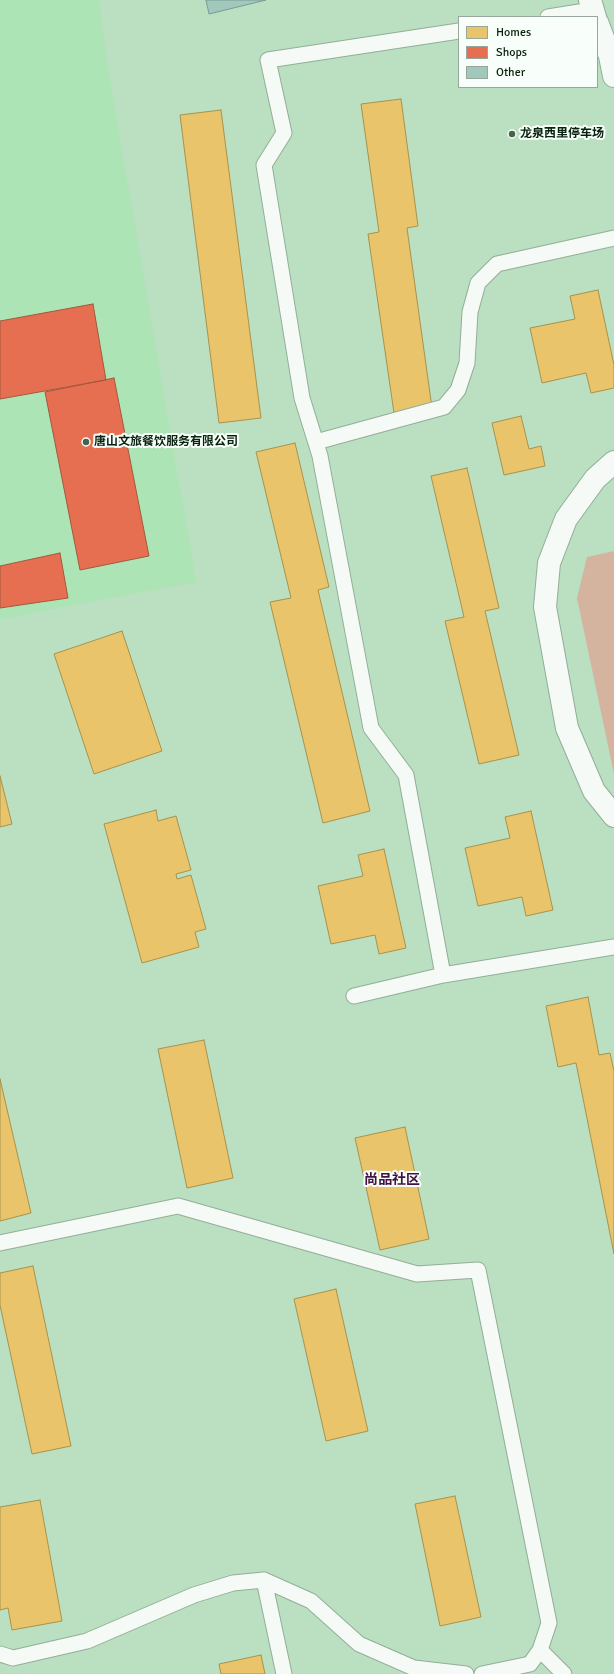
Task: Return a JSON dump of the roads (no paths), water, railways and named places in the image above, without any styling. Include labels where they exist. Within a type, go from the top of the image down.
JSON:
[{"type":"street","points":[[598,23],[610,56],[614,76]]},
{"type":"street","points":[[614,462],[595,479],[566,519],[549,563],[545,607],[567,728],[594,791],[614,816]]},
{"type":"lane","points":[[557,16],[594,12]]},
{"type":"lane","points":[[443,975],[406,775],[371,728],[321,464],[316,442],[302,398],[264,165],[284,134],[268,60],[458,31]]},
{"type":"lane","points":[[316,442],[444,407],[458,390],[467,363],[470,312],[478,283],[497,264],[614,238]]},
{"type":"lane","points":[[354,996],[443,975],[614,950]]},
{"type":"lane","points":[[0,1243],[178,1206],[416,1274],[478,1270],[549,1623],[540,1650],[530,1664],[482,1674]]},
{"type":"lane","points":[[264,1580],[284,1674]]},
{"type":"lane","points":[[0,1654],[13,1658],[87,1641],[194,1595],[233,1583],[264,1580],[311,1601],[359,1644],[414,1668],[466,1674]]},
{"type":"lane","points":[[540,1650],[564,1674]]},
{"type":"place","name":"龙泉西里停车场","points":[[512,134]]},
{"type":"place","name":"唐山文旅餐饮服务有限公司","points":[[86,442]]},
{"type":"district","name":"尚品社区","points":[[392,1180]]}]
